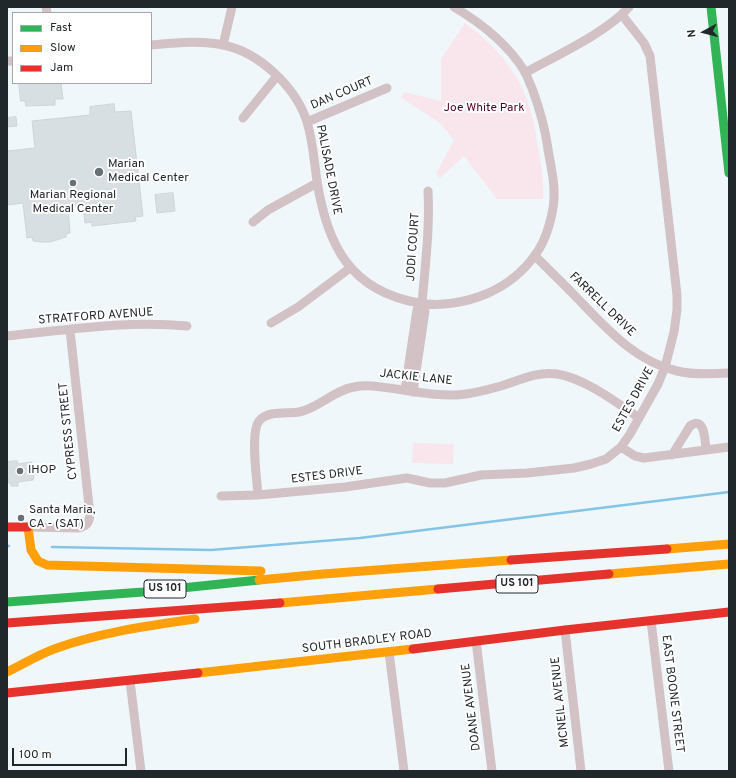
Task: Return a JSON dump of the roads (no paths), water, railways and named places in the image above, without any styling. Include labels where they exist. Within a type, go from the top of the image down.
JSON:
[{"type":"main road","points":[[711,7],[729,173]]},
{"type":"main road","points":[[7,528],[28,527],[31,550],[38,561],[47,565],[280,571],[323,574]]},
{"type":"main road","name":"US 101","points":[[7,602],[143,592],[323,574],[729,544]]},
{"type":"main road","name":"US 101","points":[[7,623],[305,601],[729,564]]},
{"type":"main road","points":[[7,672],[36,656],[77,642],[134,628],[305,601]]},
{"type":"main road","name":"SOUTH BRADLEY ROAD","points":[[7,693],[389,652],[565,630],[729,612]]},
{"type":"street","points":[[223,45],[232,7]]},
{"type":"street","name":"PALISADE DRIVE","points":[[152,45],[206,42],[232,47],[253,57],[277,76],[297,100],[307,122],[322,208],[333,241],[350,268],[362,279],[402,300],[422,304],[459,302],[475,299],[492,292],[508,282],[535,256],[546,232],[552,210],[554,190],[544,122],[526,73],[510,52],[481,24],[454,7]]},
{"type":"street","points":[[526,73],[590,37],[622,15],[629,7]]},
{"type":"street","name":"ESTES DRIVE","points":[[221,496],[258,496],[345,487],[407,478],[445,483],[481,475],[527,473],[574,468],[606,459],[621,447],[658,384],[665,367],[674,332],[677,310],[677,295],[650,56],[644,43],[622,15]]},
{"type":"street","points":[[243,118],[277,76]]},
{"type":"street","name":"DAN COURT","points":[[307,122],[387,88]]},
{"type":"street","points":[[253,222],[274,206],[317,183]]},
{"type":"street","name":"JODI COURT","points":[[409,391],[417,310],[422,304],[428,240],[428,191]]},
{"type":"street","name":"FARRELL DRIVE","points":[[535,256],[607,330],[642,356],[678,372],[729,373]]},
{"type":"street","points":[[271,323],[298,307],[350,268]]},
{"type":"street","name":"STRATFORD AVENUE","points":[[7,336],[146,323],[186,326]]},
{"type":"street","name":"CYPRESS STREET","points":[[28,527],[78,528],[89,522],[90,515],[70,330]]},
{"type":"street","name":"JACKIE LANE","points":[[258,496],[254,436],[259,420],[268,415],[307,410],[338,393],[354,387],[371,385],[409,391],[457,395],[501,386],[536,374],[557,374],[577,379],[639,418]]},
{"type":"street","points":[[672,455],[690,426],[698,423],[704,430],[706,450]]},
{"type":"street","points":[[621,447],[635,456],[644,458],[729,447]]},
{"type":"street","name":"EAST BOONE STREET","points":[[650,621],[669,771]]},
{"type":"street","name":"MCNEIL AVENUE","points":[[565,630],[581,771]]},
{"type":"street","name":"DOANE AVENUE","points":[[476,641],[492,771]]},
{"type":"street","points":[[389,652],[404,771]]},
{"type":"street","points":[[130,681],[141,771]]},
{"type":"waterway","points":[[52,547],[211,550],[360,538],[729,492]]},
{"type":"place","name":"Marian Medical Center","points":[[99,172]]},
{"type":"place","name":"Marian Regional Medical Center","points":[[73,183]]},
{"type":"place","name":"IHOP","points":[[20,471]]},
{"type":"place","name":"Santa Maria, CA - (SAT)","points":[[21,518]]},
{"type":"park label","name":"Joe White Park","points":[[484,109]]}]
